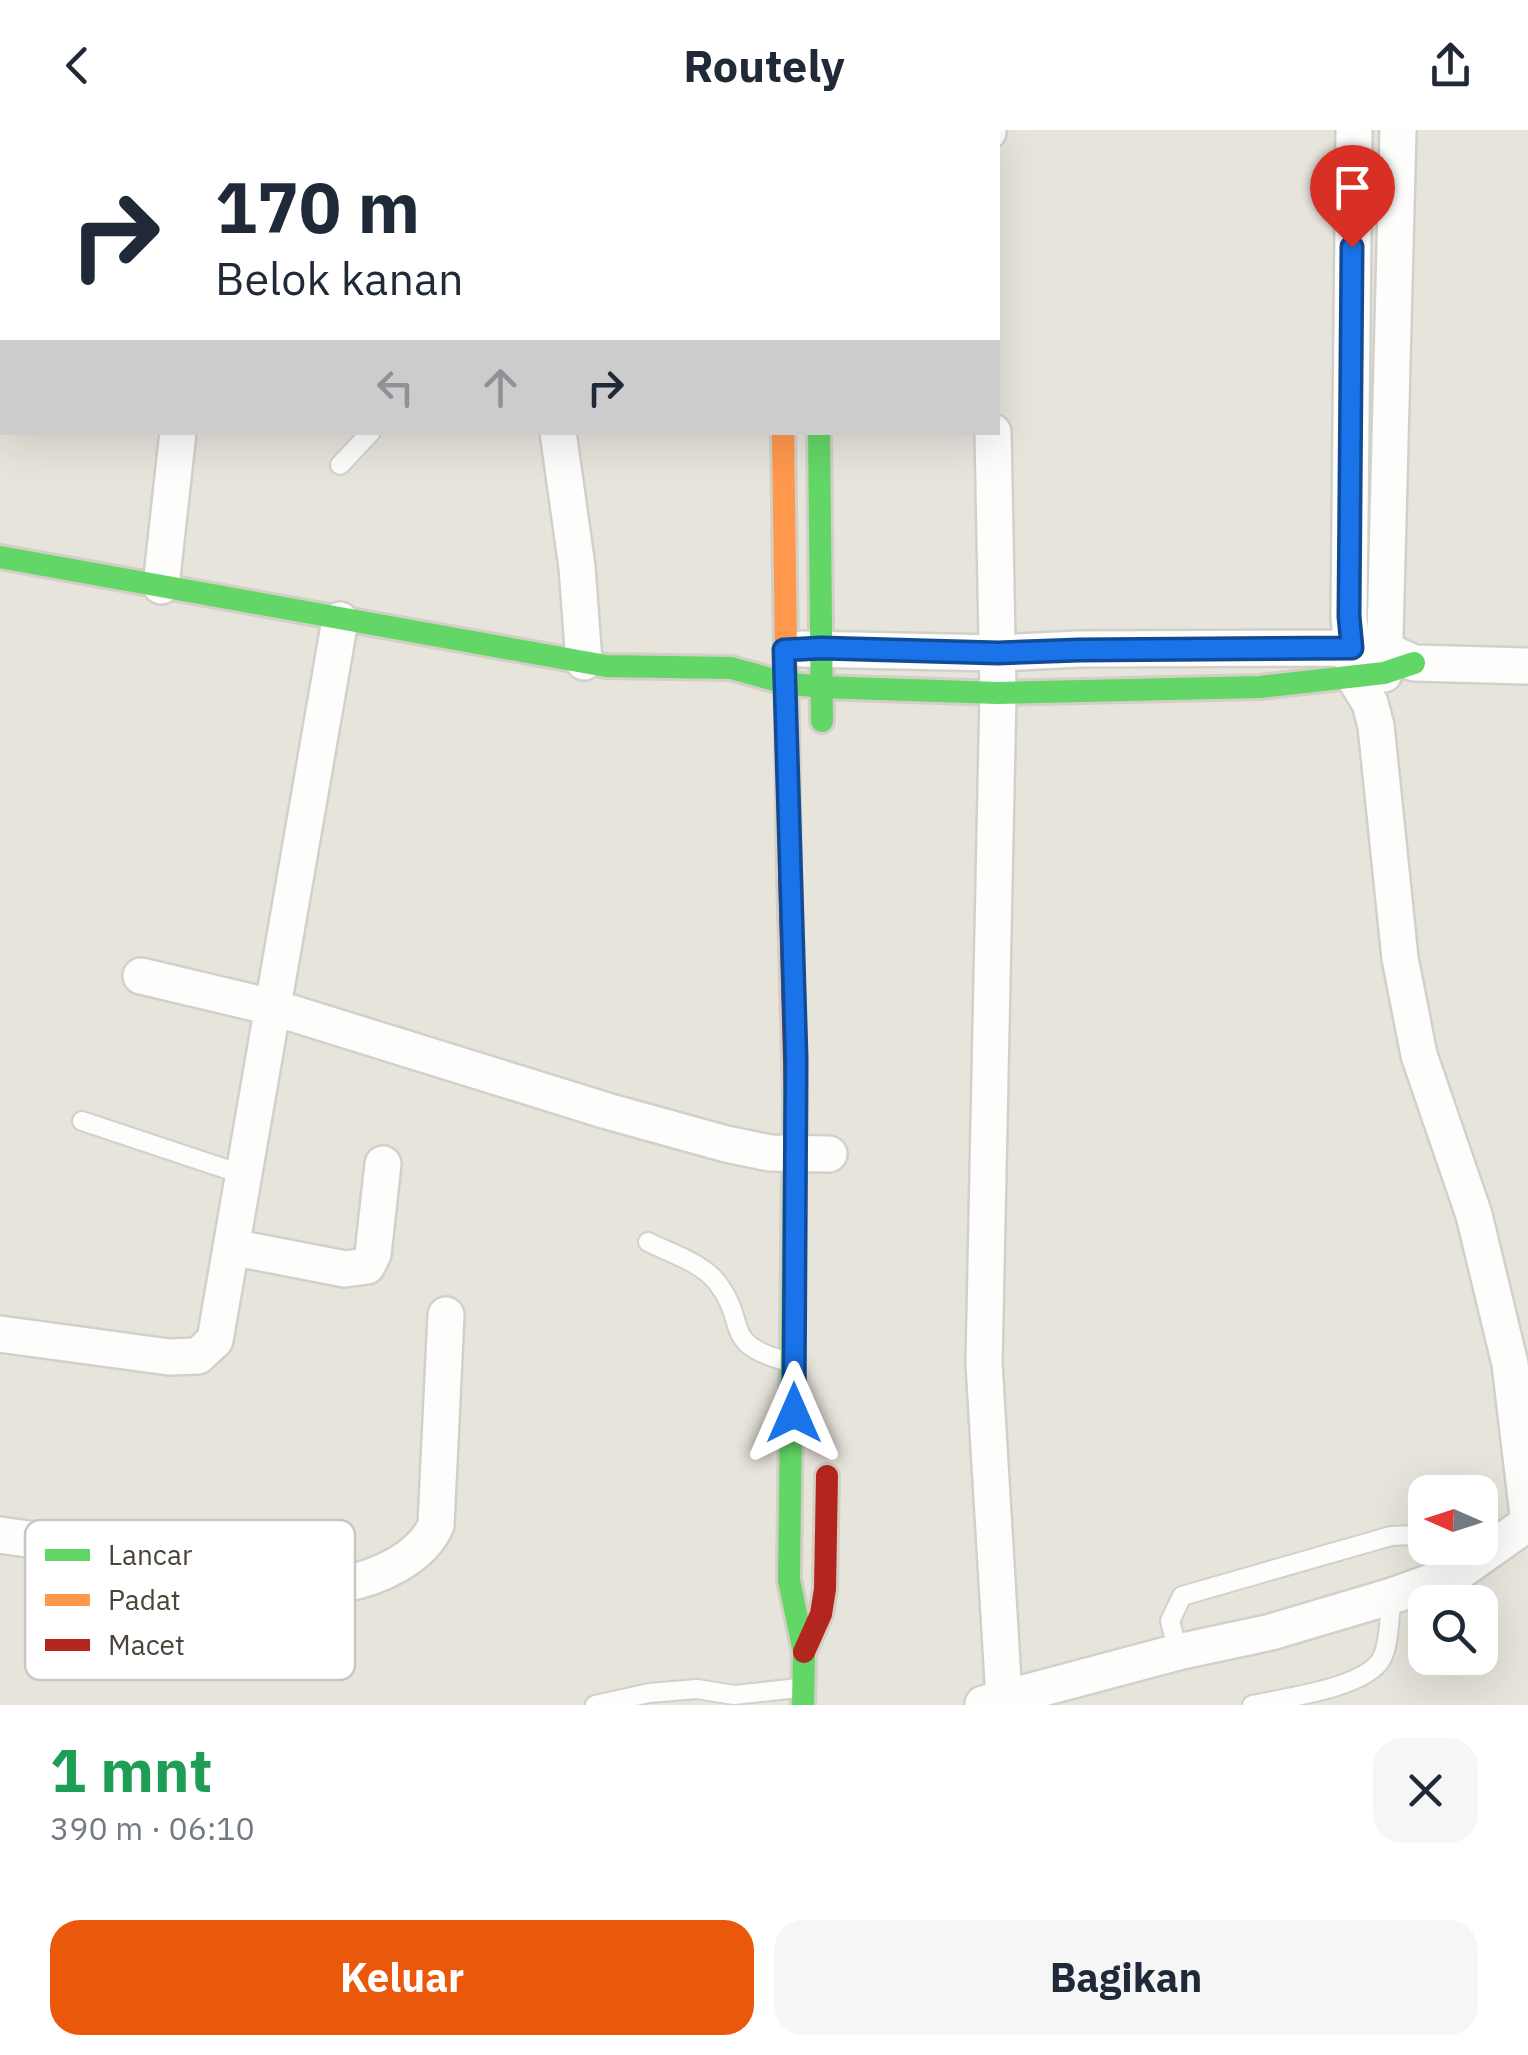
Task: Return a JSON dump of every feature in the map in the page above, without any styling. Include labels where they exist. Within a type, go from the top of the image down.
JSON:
[{"type":"street","points":[[1354,130],[1349,597],[1377,669]]},
{"type":"street","points":[[1398,130],[1376,726],[1400,958],[1420,1055],[1474,1216],[1510,1364],[1528,1515]]},
{"type":"street","points":[[161,586],[178,435]]},
{"type":"street","points":[[558,435],[577,567],[584,662]]},
{"type":"street","points":[[783,435],[784,667],[820,1154],[794,1363],[790,1580],[804,1652],[803,1696]]},
{"type":"street","points":[[819,435],[822,747]]},
{"type":"street","points":[[993,435],[998,693],[984,1363],[993,1702],[1178,1652],[1271,1632],[1392,1596],[1438,1565]]},
{"type":"street","points":[[0,557],[606,666],[784,667],[821,648],[998,653],[1079,650],[1377,669],[1528,666]]},
{"type":"street","points":[[0,1334],[169,1356],[198,1356],[216,1340],[340,620]]},
{"type":"street","points":[[784,667],[821,687],[998,693],[1260,688],[1377,669]]},
{"type":"street","points":[[141,976],[272,1007],[726,1144],[770,1152],[820,1154]]},
{"type":"street","points":[[231,1246],[345,1269],[366,1266],[373,1254],[383,1164]]},
{"type":"street","points":[[355,1582],[368,1580],[412,1554],[431,1536],[436,1525],[446,1315]]},
{"type":"street","points":[[804,1652],[822,1614],[825,1590],[827,1460]]},
{"type":"street","points":[[1498,1537],[1528,1523]]},
{"type":"street","points":[[0,1535],[25,1539]]},
{"type":"lane","points":[[340,465],[367,435]]},
{"type":"lane","points":[[82,1121],[244,1175]]},
{"type":"lane","points":[[648,1242],[714,1278],[729,1302],[739,1335],[747,1346],[761,1355],[794,1363]]},
{"type":"lane","points":[[1178,1652],[1170,1620],[1182,1596],[1391,1536],[1408,1535]]},
{"type":"lane","points":[[1252,1705],[1344,1684],[1374,1668],[1383,1657],[1392,1596]]},
{"type":"lane","points":[[594,1705],[698,1688],[734,1696],[803,1696]]},
{"type":"shaded area","points":[[1000,130],[1528,130],[1528,1705],[0,1705],[0,435],[1000,435]]},
{"type":"traffic: fast","points":[[819,435],[822,721]]},
{"type":"traffic: fast","points":[[0,557],[606,666],[731,668],[785,683],[821,687],[998,693],[1260,687],[1384,673],[1414,663]]},
{"type":"traffic: fast","points":[[795,1097],[789,1580],[804,1652],[803,1705]]},
{"type":"traffic: slow","points":[[783,435],[789,871]]},
{"type":"traffic: jam","points":[[789,871],[795,1097]]},
{"type":"traffic: jam","points":[[804,1652],[821,1614],[825,1589],[827,1476]]},
{"type":"route","points":[[794,1413],[796,1058],[784,650],[998,653],[1352,648],[1352,247]]}]
